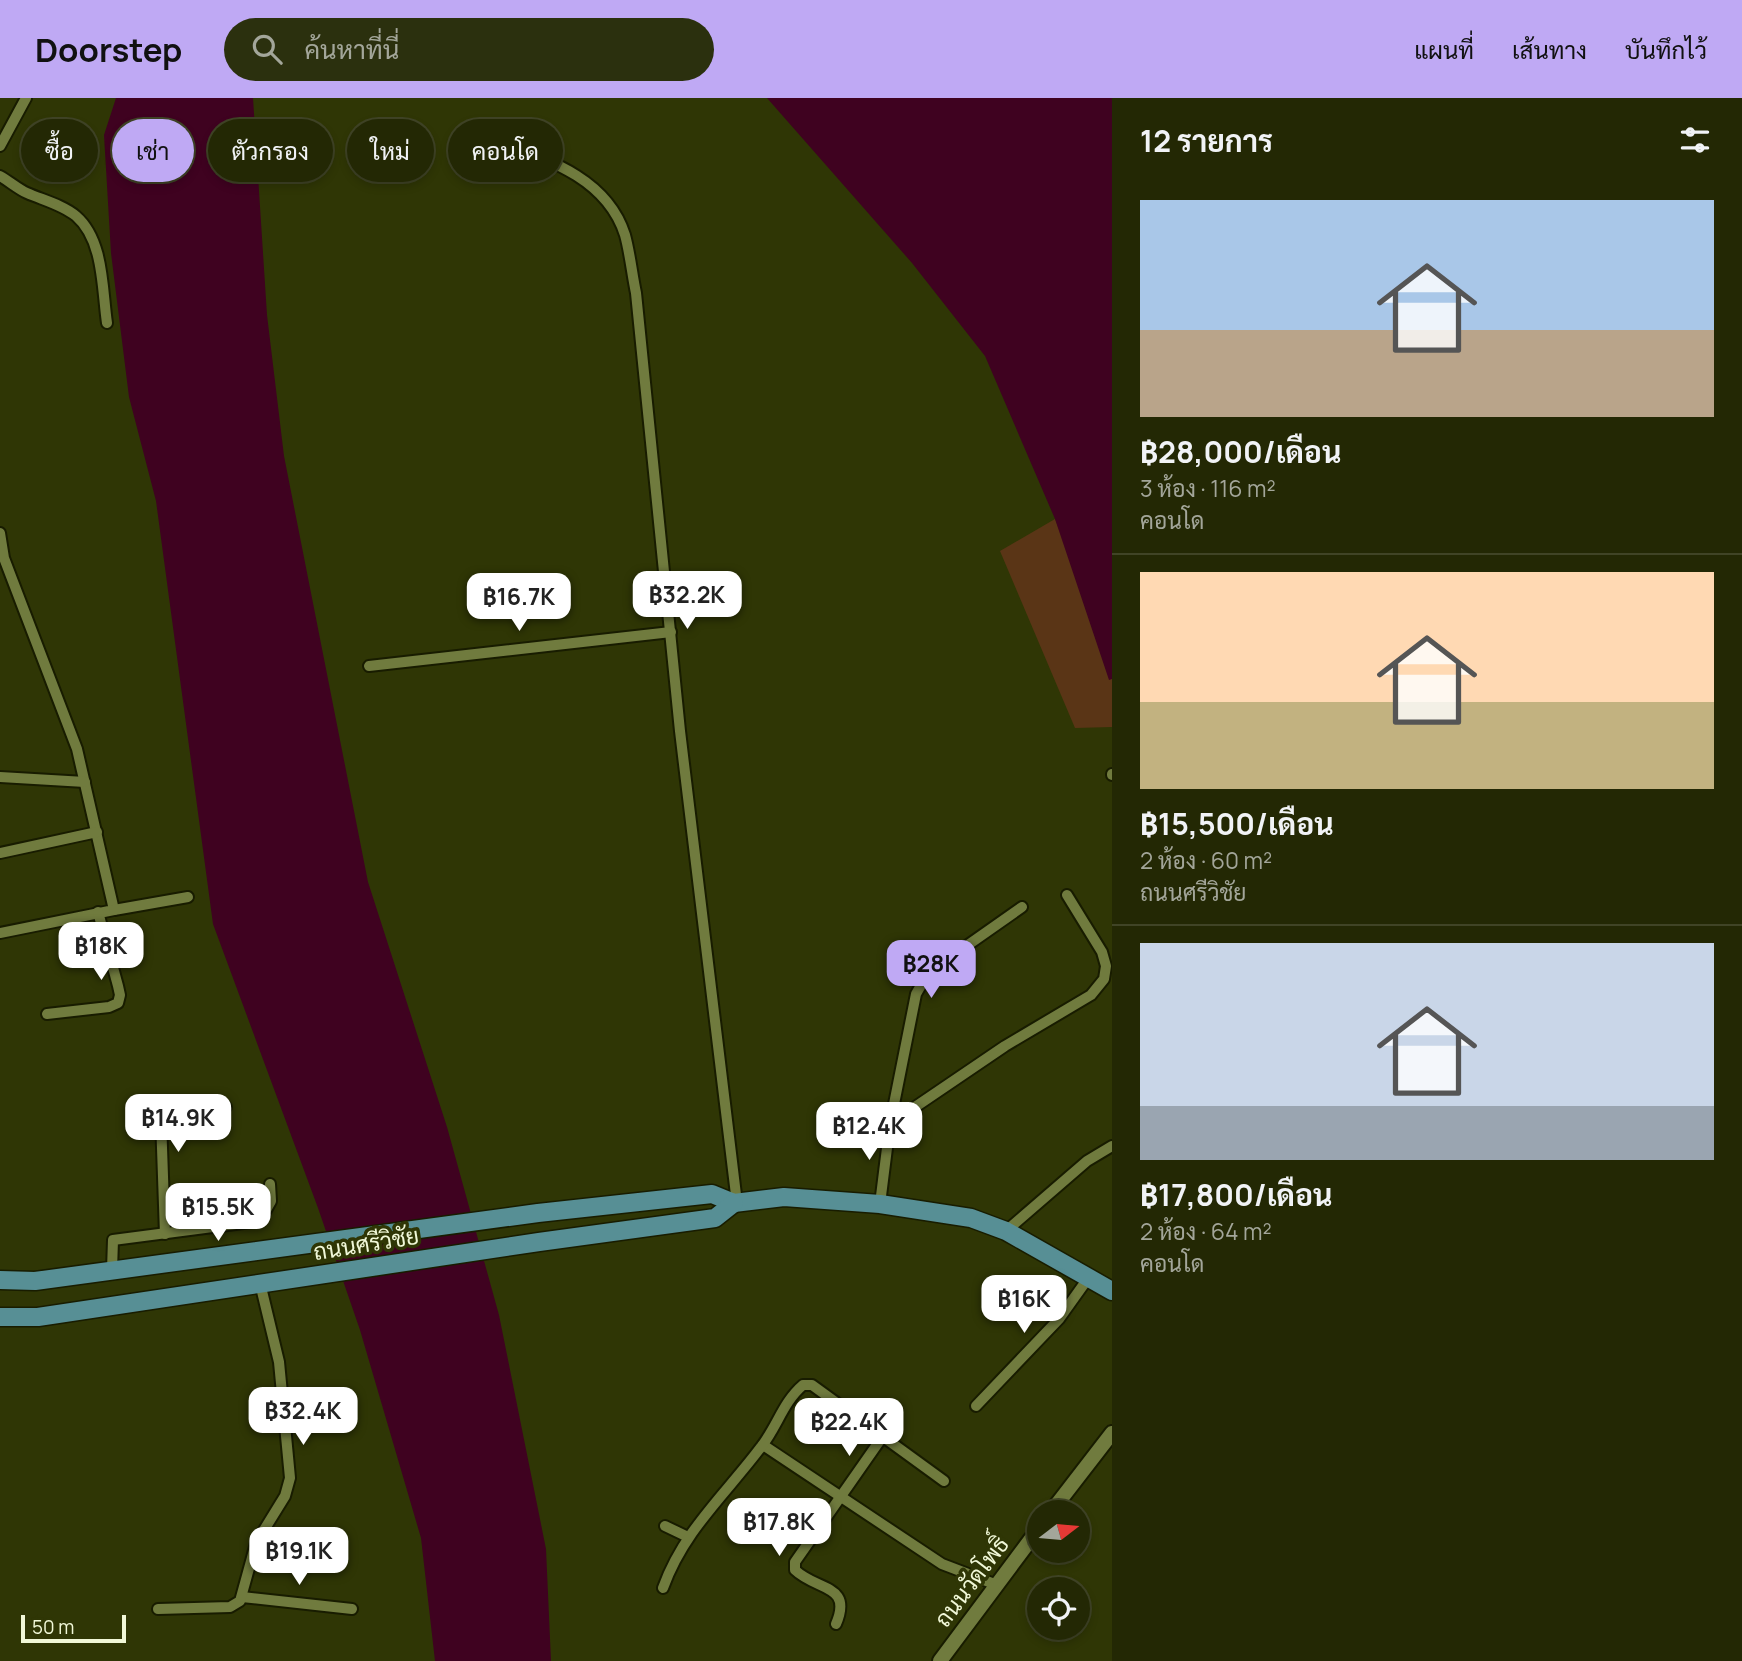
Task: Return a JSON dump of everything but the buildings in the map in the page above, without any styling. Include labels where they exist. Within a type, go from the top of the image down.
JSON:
[{"type":"main road","name":"ถนนศรีวิชัย","points":[[0,1280],[35,1280],[301,1243],[712,1194],[736,1203]]},
{"type":"main road","points":[[736,1203],[784,1197],[880,1204],[971,1219],[1006,1231],[1112,1291]]},
{"type":"main road","name":"ถนนศรีวิชัย","points":[[0,1317],[38,1317],[715,1218],[736,1203]]},
{"type":"street","points":[[0,146],[26,98]]},
{"type":"street","points":[[563,168],[585,180],[612,208],[625,234],[636,293],[680,731],[736,1203]]},
{"type":"street","points":[[0,176],[23,192],[65,209],[77,216],[84,225],[94,241],[107,323]]},
{"type":"street","points":[[0,533],[2,559],[77,749],[114,910]]},
{"type":"street","points":[[369,666],[671,632]]},
{"type":"street","points":[[0,777],[85,782]]},
{"type":"street","points":[[0,853],[97,832]]},
{"type":"street","points":[[890,1124],[1004,1046],[1091,995],[1104,979],[1106,966],[1102,952],[1067,895]]},
{"type":"street","points":[[0,933],[98,912],[188,897]]},
{"type":"street","points":[[880,1204],[890,1124],[916,995],[928,973],[1022,906]]},
{"type":"street","points":[[47,1014],[109,1007],[118,1003],[118,986],[98,912]]},
{"type":"street","points":[[165,1234],[161,1119],[166,1111],[176,1106],[226,1107]]},
{"type":"street","points":[[1006,1231],[1087,1161],[1112,1146]]},
{"type":"street","points":[[112,1270],[113,1240],[261,1219],[271,1201],[270,1184]]},
{"type":"street","points":[[976,1406],[1059,1319],[1089,1277]]},
{"type":"street","points":[[158,1609],[230,1607],[241,1599],[256,1543],[285,1496],[290,1478],[279,1362],[260,1283]]},
{"type":"street","points":[[663,1588],[672,1562],[688,1537],[763,1445],[792,1394],[803,1385],[812,1385],[944,1481]]},
{"type":"street","points":[[1060,1500],[1112,1433]]},
{"type":"street","points":[[836,1624],[842,1601],[838,1595],[802,1577],[794,1570],[795,1562],[883,1436]]},
{"type":"street","points":[[763,1445],[942,1564],[997,1585]]},
{"type":"street","points":[[665,1526],[688,1537]]},
{"type":"street","name":"ถนนวัดโพธิ์","points":[[940,1661],[1027,1545]]},
{"type":"street","points":[[241,1599],[352,1609]]},
{"type":"shaded area","points":[[116,98],[253,98],[254,119],[208,119],[208,182],[258,182],[267,315],[284,456],[368,882],[447,1127],[499,1315],[546,1549],[551,1661],[435,1661],[421,1538],[360,1330],[213,924],[156,501],[129,397],[111,253],[104,135]]},
{"type":"shaded area","points":[[767,98],[1112,98],[1112,679],[1109,680],[1055,519],[985,356],[912,263]]},
{"type":"shaded area","points":[[1055,519],[1112,661],[1112,727],[1075,728],[1000,551]]}]
